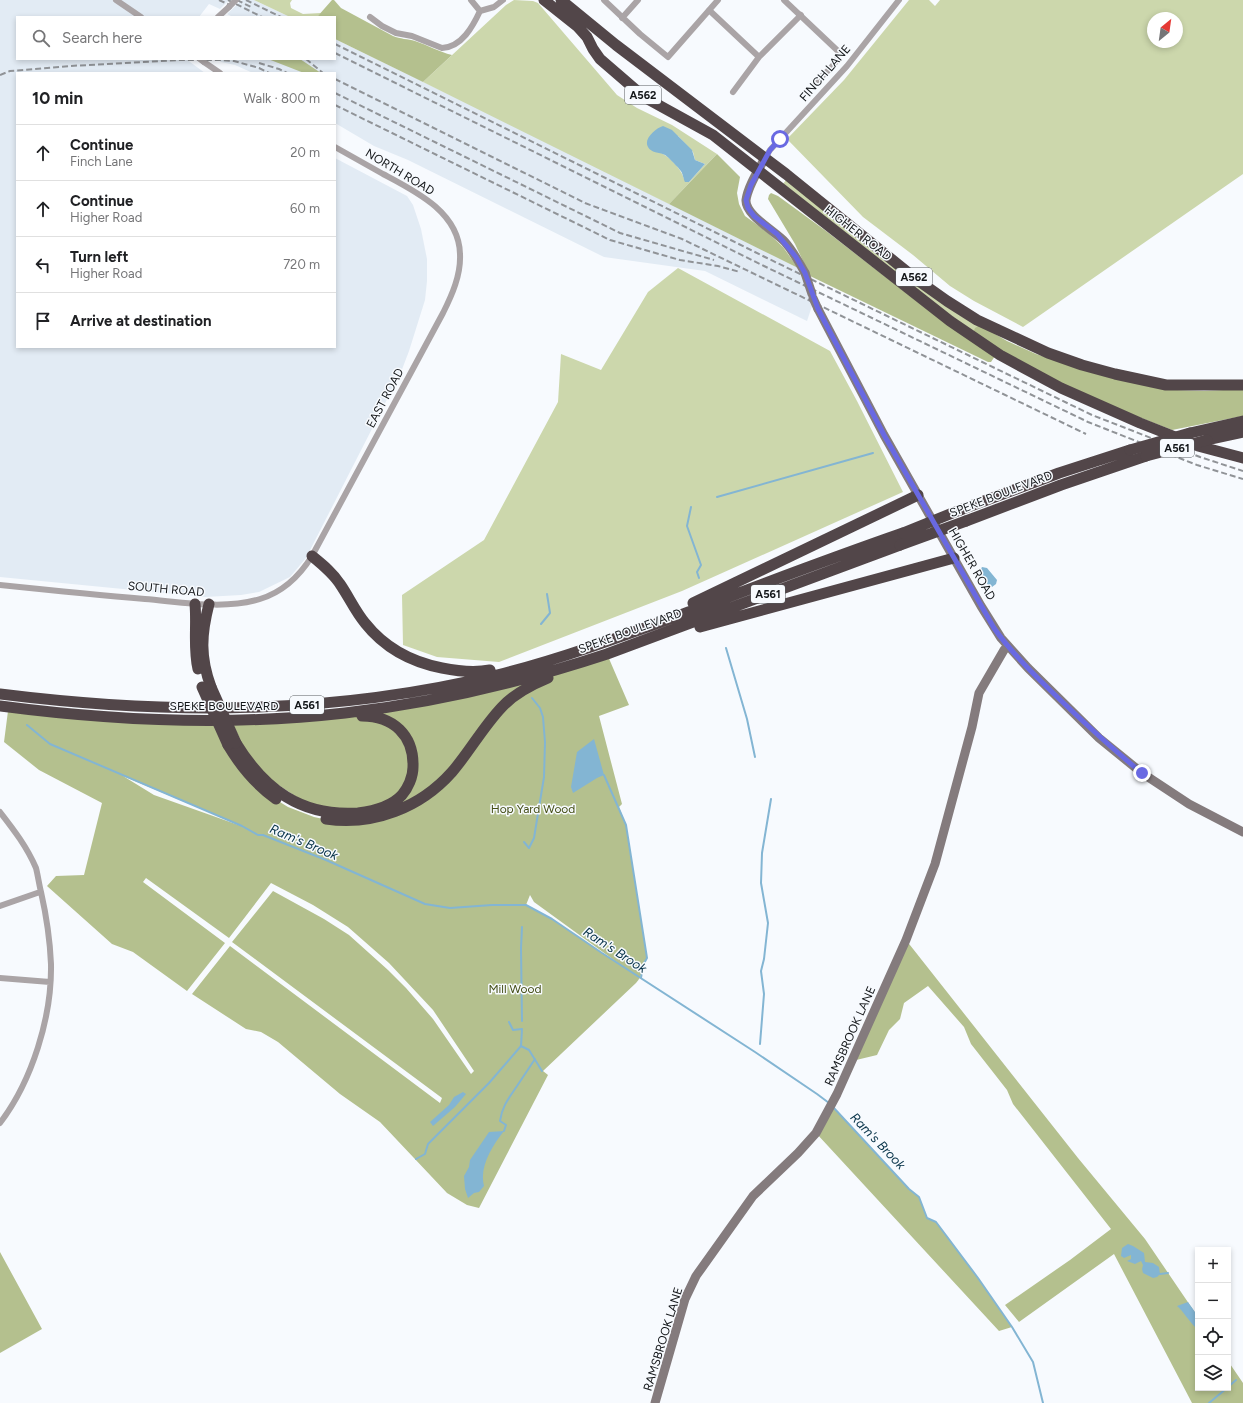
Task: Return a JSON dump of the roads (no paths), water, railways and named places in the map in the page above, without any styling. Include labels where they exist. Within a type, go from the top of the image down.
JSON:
[{"type":"highway","name":"HIGHER ROAD","points":[[544,0],[578,27],[587,37],[600,59],[644,97],[713,135],[950,321],[1000,355],[1061,388],[1140,423],[1198,446],[1243,458]]},
{"type":"highway","name":"HIGHER ROAD","points":[[561,0],[616,45],[765,158],[916,279],[977,320],[1048,353],[1082,365],[1115,374],[1166,384],[1243,385]]},
{"type":"highway","name":"SPEKE BOULEVARD","points":[[0,694],[147,708],[262,708],[324,704],[378,697],[496,675],[599,645],[903,533],[1059,473],[1130,450],[1190,433],[1243,421]]},
{"type":"highway","name":"SPEKE BOULEVARD","points":[[0,706],[128,718],[231,720],[296,718],[384,708],[438,699],[494,687],[576,665],[1061,485],[1146,456],[1243,432]]},
{"type":"highway","points":[[643,629],[918,494]]},
{"type":"highway","points":[[312,556],[328,569],[340,583],[354,608],[376,636],[390,648],[422,663],[453,670],[471,672],[486,671],[599,645]]},
{"type":"highway","points":[[636,643],[954,558]]},
{"type":"highway","points":[[195,604],[196,661],[232,744],[237,760],[255,782],[275,799],[288,807],[314,817],[328,820],[342,821],[372,819],[399,810],[414,803],[428,793],[451,772],[497,713],[510,700],[528,687],[576,665]]},
{"type":"highway","points":[[206,687],[203,649],[204,624],[209,604]]},
{"type":"highway","points":[[231,720],[375,717],[393,724],[407,738],[412,749],[413,773],[409,784],[402,794],[394,802],[380,809],[347,814],[331,813],[315,810],[285,797],[254,769],[232,744]]},
{"type":"street","points":[[116,0],[140,16]]},
{"type":"street","points":[[219,16],[236,0]]},
{"type":"street","points":[[471,0],[480,11]]},
{"type":"street","points":[[370,17],[382,26],[396,33],[412,36],[442,48],[446,48],[455,44],[470,31],[480,11],[494,7],[503,0]]},
{"type":"street","points":[[604,0],[622,18],[668,57],[718,0]]},
{"type":"street","points":[[622,18],[638,0]]},
{"type":"street","points":[[784,0],[839,52],[837,60],[818,80]]},
{"type":"street","name":"FINCH LANE","points":[[765,158],[770,150],[847,66],[899,0]]},
{"type":"street","points":[[709,10],[759,57]]},
{"type":"street","points":[[733,92],[759,57],[801,15]]},
{"type":"street","points":[[202,60],[219,72]]},
{"type":"street","name":"NORTH ROAD","points":[[336,148],[408,188],[431,203],[448,220],[456,234],[459,244]]},
{"type":"street","name":"HIGHER ROAD","points":[[765,158],[751,185],[746,200],[748,208],[754,216],[785,242],[796,257],[805,273],[812,296],[818,309],[884,435],[994,628],[1028,668],[1094,733],[1142,773],[1189,804],[1243,832]]},
{"type":"street","name":"EAST ROAD","points":[[312,556],[450,299],[460,266],[459,244]]},
{"type":"street","name":"SOUTH ROAD","points":[[0,585],[195,604],[248,602],[271,595],[292,582],[312,556]]},
{"type":"street","name":"RAMSBROOK LANE","points":[[656,1403],[685,1299],[696,1276],[754,1196],[816,1133],[837,1094],[906,940],[935,864],[970,734],[979,694],[1004,650],[1008,646]]},
{"type":"street","points":[[0,812],[18,834],[36,870],[44,905],[51,963],[44,1025],[36,1056],[17,1096],[0,1123]]},
{"type":"street","points":[[0,906],[40,892]]},
{"type":"street","points":[[0,978],[50,982]]},
{"type":"water","points":[[663,126],[672,130],[692,150],[695,160],[705,164],[689,182],[685,182],[681,171],[666,156],[649,149],[648,147],[647,141],[651,134]]},
{"type":"water","points":[[982,567],[987,568],[997,580],[996,584],[992,587],[987,584],[979,572]]},
{"type":"water","points":[[594,739],[604,775],[573,793],[571,787],[577,752]]},
{"type":"water","points":[[463,1092],[466,1094],[455,1107],[433,1126],[430,1122],[449,1105],[454,1097]]},
{"type":"water","points":[[504,1131],[495,1143],[485,1164],[483,1172],[484,1186],[479,1192],[474,1193],[468,1198],[465,1189],[464,1176],[469,1167],[470,1160],[489,1132]]},
{"type":"water","points":[[1128,1244],[1144,1253],[1145,1262],[1153,1263],[1159,1267],[1160,1274],[1157,1277],[1153,1278],[1143,1273],[1143,1265],[1141,1261],[1135,1264],[1127,1261],[1131,1259],[1131,1255],[1124,1258],[1121,1256],[1122,1248]]},
{"type":"water","points":[[1188,1302],[1195,1311],[1195,1327],[1182,1311],[1177,1306]]},
{"type":"waterway","points":[[717,497],[873,453]]},
{"type":"waterway","points":[[691,507],[687,526],[701,565],[697,572],[699,578]]},
{"type":"waterway","points":[[541,624],[550,613],[547,594]]},
{"type":"waterway","points":[[726,648],[747,719],[755,757]]},
{"type":"waterway","points":[[524,842],[529,848],[534,838],[544,777],[545,742],[543,717],[540,708],[532,698]]},
{"type":"waterway","name":"Ram's Brook","points":[[27,725],[50,744],[242,826],[258,835],[263,835],[326,860],[425,904],[450,908],[492,905],[526,905],[552,919],[755,1052],[829,1103]]},
{"type":"waterway","points":[[604,775],[626,825],[647,958],[643,965],[641,978]]},
{"type":"waterway","points":[[760,1044],[764,994],[761,971],[764,959],[768,923],[761,883],[762,853],[771,799]]},
{"type":"waterway","points":[[522,927],[522,1021]]},
{"type":"waterway","points":[[416,1159],[425,1154],[428,1144],[489,1083],[521,1046],[522,1029],[513,1030],[509,1022]]},
{"type":"waterway","points":[[521,1046],[529,1050],[542,1071]]},
{"type":"waterway","points":[[504,1131],[506,1125],[500,1121],[504,1106],[535,1059]]},
{"type":"waterway","name":"Ram's Brook","points":[[833,1107],[909,1189],[919,1197],[927,1218],[936,1222],[978,1278],[1012,1327],[1033,1362],[1043,1403]]},
{"type":"waterway","points":[[1160,1274],[1168,1273]]},
{"type":"waterway","points":[[1231,1384],[1236,1380]]},
{"type":"waterway","points":[[1209,1403],[1223,1391]]},
{"type":"railway","points":[[219,0],[232,6]]},
{"type":"railway","points":[[228,0],[260,16]]},
{"type":"railway","points":[[237,0],[251,7]]},
{"type":"railway","points":[[246,0],[279,16]]},
{"type":"railway","points":[[336,44],[767,258],[1092,415],[1200,457],[1243,471]]},
{"type":"railway","points":[[336,53],[764,266],[1088,422],[1197,465],[1243,479]]},
{"type":"railway","points":[[0,75],[10,71],[70,66],[181,60]]},
{"type":"railway","points":[[181,60],[221,60]]},
{"type":"railway","points":[[221,60],[234,61],[259,68],[267,72]]},
{"type":"railway","points":[[307,60],[322,72]]},
{"type":"railway","points":[[259,63],[285,72]]},
{"type":"railway","points":[[336,79],[585,203],[682,239],[1086,434]]},
{"type":"railway","points":[[336,93],[620,233],[714,260]]},
{"type":"railway","points":[[336,105],[610,240],[680,260],[718,266],[740,272]]},
{"type":"park label","name":"Hop Yard Wood","points":[[533,809]]},
{"type":"park label","name":"Mill Wood","points":[[515,989]]}]
